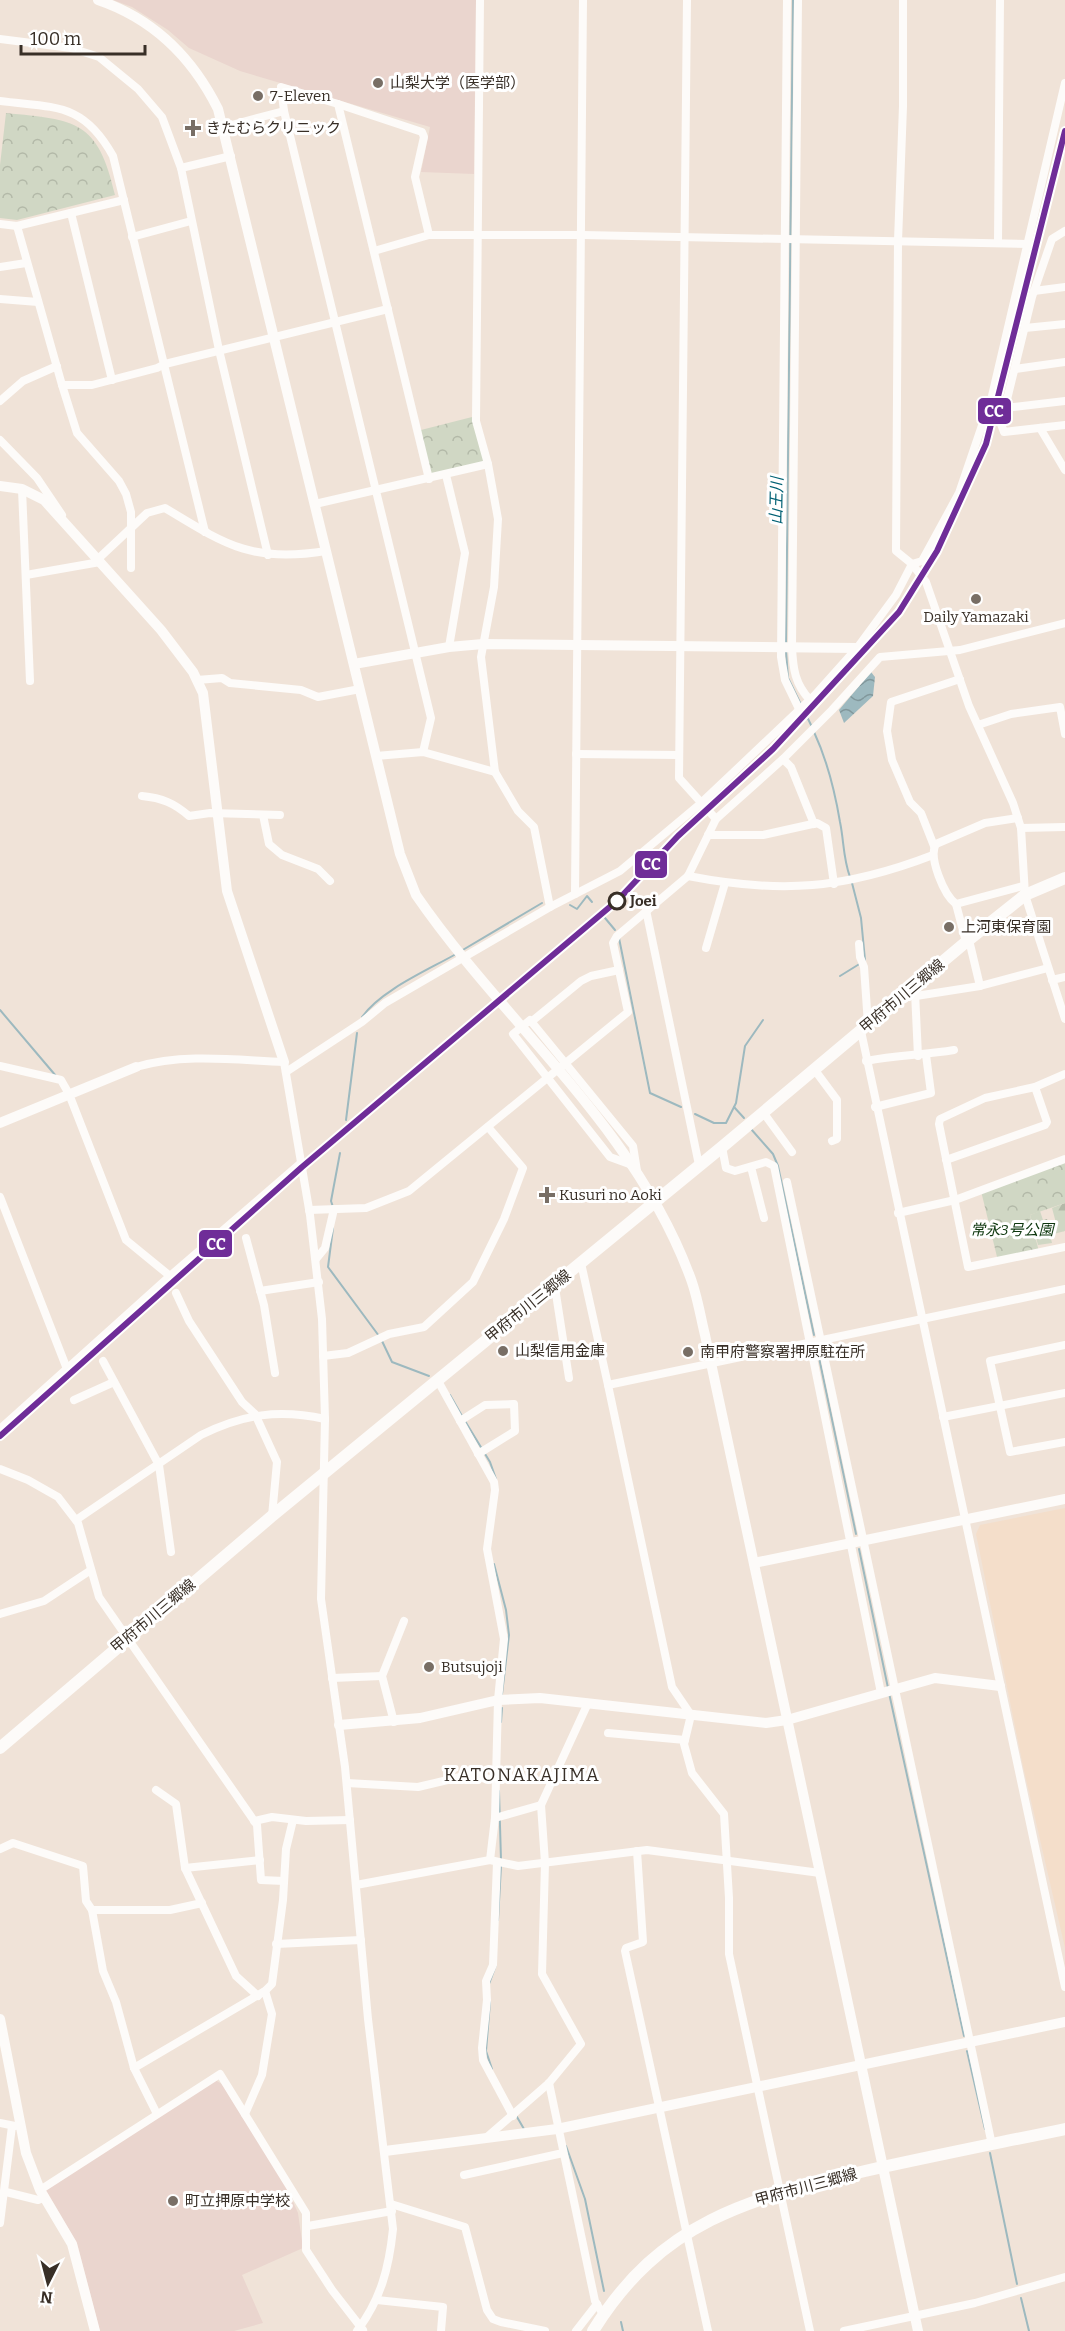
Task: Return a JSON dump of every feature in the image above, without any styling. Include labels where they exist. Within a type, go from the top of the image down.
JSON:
[{"type":"main road","name":"甲府市川三郷線","points":[[0,1748],[127,1637],[272,1516],[864,1028],[915,990],[1024,890],[1065,878]]},
{"type":"main road","name":"甲府市川三郷線","points":[[599,2325],[641,2270],[687,2233],[734,2207],[780,2191],[1065,2129]]},
{"type":"street","points":[[98,0],[141,20],[175,46],[209,91],[224,127],[400,854],[416,895],[620,1146],[654,1203],[690,1275],[918,2331]]},
{"type":"street","points":[[480,0],[476,421],[488,464],[498,519],[494,586],[483,644],[482,667],[495,772],[518,811],[534,827],[550,907]]},
{"type":"street","points":[[575,894],[576,645],[583,235],[583,0]]},
{"type":"street","points":[[687,0],[679,778],[700,804],[716,819]]},
{"type":"street","points":[[787,0],[791,239],[785,680],[804,706]]},
{"type":"street","points":[[798,0],[791,239],[787,647],[804,706]]},
{"type":"street","points":[[903,0],[895,546],[896,551],[912,564],[926,582],[960,679],[1021,828],[1024,890],[1065,1019]]},
{"type":"street","points":[[998,242],[1000,0]]},
{"type":"street","points":[[0,39],[71,48],[99,57],[138,89],[162,117],[171,137],[180,168],[219,350],[268,555]]},
{"type":"street","points":[[0,1123],[136,1067],[160,1060],[186,1058],[285,1067],[362,1022],[385,1003],[550,907],[620,871],[700,804],[804,706],[857,648],[896,595],[912,564],[922,561],[959,493],[992,396],[1065,83]]},
{"type":"street","points":[[423,752],[431,718],[374,492],[284,111],[281,87],[422,132],[424,137],[415,177],[429,236]]},
{"type":"street","points":[[0,101],[66,109],[92,126],[113,156],[205,532]]},
{"type":"street","points":[[338,104],[429,479]]},
{"type":"street","points":[[224,127],[284,111]]},
{"type":"street","points":[[180,168],[231,156]]},
{"type":"street","points":[[0,224],[16,226],[124,200]]},
{"type":"street","points":[[71,213],[112,380]]},
{"type":"street","points":[[132,237],[191,221]]},
{"type":"street","points":[[16,226],[78,433],[119,481],[126,494],[131,528],[131,568]]},
{"type":"street","points":[[1065,231],[1052,239],[1034,291],[1001,424],[1004,432],[1065,425]]},
{"type":"street","points":[[374,250],[429,236],[583,235],[1028,244]]},
{"type":"street","points":[[0,267],[26,264]]},
{"type":"street","points":[[1034,291],[1065,287]]},
{"type":"street","points":[[0,299],[38,302]]},
{"type":"street","points":[[62,385],[92,385],[219,350],[388,309]]},
{"type":"street","points":[[1025,328],[1065,324]]},
{"type":"street","points":[[1015,369],[1065,362]]},
{"type":"street","points":[[0,401],[23,381],[57,366]]},
{"type":"street","points":[[1005,408],[1065,401]]},
{"type":"street","points":[[1040,428],[1065,470]]},
{"type":"street","points":[[0,440],[37,478],[56,505],[63,520]]},
{"type":"street","points":[[315,504],[488,464]]},
{"type":"street","points":[[446,475],[465,553],[449,647]]},
{"type":"street","points":[[0,486],[22,489],[44,500],[63,520],[161,630],[197,680],[207,712],[226,891],[285,1067],[316,1259],[325,1419],[321,1599],[347,1783],[361,1940],[391,2207],[390,2259],[377,2300],[360,2329],[306,2250],[308,2226],[306,2213],[220,2074],[157,2115],[43,2194],[38,2200],[6,2192]]},
{"type":"street","points":[[22,489],[30,681]]},
{"type":"street","points":[[26,575],[99,561],[147,513],[165,507],[205,532],[240,549],[268,555],[299,555],[326,551]]},
{"type":"street","points":[[309,1210],[366,1208],[409,1191],[628,1012],[614,943],[617,936],[688,876],[716,819],[811,732],[880,657],[951,651],[1065,623]]},
{"type":"street","points":[[354,664],[449,647],[483,644],[857,648]]},
{"type":"street","points":[[197,680],[222,678],[230,683],[301,690],[318,697],[360,688]]},
{"type":"street","points":[[960,679],[891,702],[887,731],[892,760],[910,802],[921,813],[947,893],[956,904],[980,986]]},
{"type":"street","points":[[978,725],[1011,714],[1060,707],[1065,734]]},
{"type":"street","points":[[376,756],[423,752],[495,772]]},
{"type":"street","points":[[576,754],[679,755]]},
{"type":"street","points":[[783,759],[791,767],[814,824]]},
{"type":"street","points":[[142,796],[160,798],[176,804],[189,816],[217,813],[280,815]]},
{"type":"street","points":[[263,815],[269,844],[282,855],[318,869],[330,881]]},
{"type":"street","points":[[688,876],[725,883],[791,887],[855,881],[933,851],[985,823],[1017,818]]},
{"type":"street","points":[[708,834],[763,835],[814,824],[826,828],[834,884]]},
{"type":"street","points":[[1021,828],[1065,827]]},
{"type":"street","points":[[706,948],[725,883]]},
{"type":"street","points":[[956,904],[1024,890]]},
{"type":"street","points":[[646,910],[699,1165]]},
{"type":"street","points":[[859,944],[867,1061],[875,1107],[1065,1987]]},
{"type":"street","points":[[875,1107],[931,1093],[922,1056],[915,990],[980,986],[1048,968]]},
{"type":"street","points":[[619,970],[591,976],[581,981],[513,1034],[610,1157],[635,1170]]},
{"type":"street","points":[[1052,980],[1065,977]]},
{"type":"street","points":[[531,1022],[633,1146],[635,1170]]},
{"type":"street","points":[[867,1061],[895,1055],[922,1056],[954,1050]]},
{"type":"street","points":[[0,1066],[61,1080],[69,1094],[126,1240],[170,1276]]},
{"type":"street","points":[[814,1069],[837,1100],[837,1140],[832,1141]]},
{"type":"street","points":[[1065,1074],[1035,1087],[985,1098],[940,1119],[968,1267],[1065,1247]]},
{"type":"street","points":[[946,1160],[1045,1125],[1047,1122],[1035,1087]]},
{"type":"street","points":[[763,1112],[792,1152]]},
{"type":"street","points":[[323,1356],[348,1353],[388,1334],[424,1327],[473,1282],[504,1219],[523,1168],[488,1127]]},
{"type":"street","points":[[722,1147],[726,1168],[735,1171],[766,1162],[774,1166],[881,1693]]},
{"type":"street","points":[[898,1213],[955,1200],[1065,1159]]},
{"type":"street","points":[[0,1429],[170,1276],[302,1162]]},
{"type":"street","points":[[751,1167],[764,1218]]},
{"type":"street","points":[[788,1182],[992,2145]]},
{"type":"street","points":[[0,1197],[67,1369]]},
{"type":"street","points":[[316,1259],[325,1248],[334,1209]]},
{"type":"street","points":[[246,1238],[260,1291],[275,1373]]},
{"type":"street","points":[[581,1263],[672,1687],[691,1715],[685,1740],[692,1773],[724,1814],[729,1954],[810,2331]]},
{"type":"street","points":[[260,1291],[318,1282]]},
{"type":"street","points":[[551,1287],[556,1294],[569,1378]]},
{"type":"street","points":[[608,1385],[1065,1289]]},
{"type":"street","points":[[176,1293],[189,1321],[242,1402],[255,1414],[278,1462],[272,1516]]},
{"type":"street","points":[[1065,1345],[990,1361],[1010,1452],[1065,1442]]},
{"type":"street","points":[[103,1361],[159,1465],[171,1552]]},
{"type":"street","points":[[438,1381],[494,1482],[495,1490],[487,1549],[504,1640],[498,1700],[493,1861],[493,1965],[486,1981],[487,2000],[482,2048],[483,2060],[513,2116]]},
{"type":"street","points":[[74,1400],[114,1382]]},
{"type":"street","points":[[943,1417],[1065,1393]]},
{"type":"street","points":[[460,1421],[485,1405],[514,1404],[515,1431],[478,1454]]},
{"type":"street","points":[[76,1520],[201,1435],[255,1414],[284,1412],[325,1419]]},
{"type":"street","points":[[0,1469],[28,1480],[58,1497],[76,1520],[99,1597],[254,1821],[261,1880],[284,1881]]},
{"type":"street","points":[[754,1563],[1065,1499]]},
{"type":"street","points":[[0,1614],[45,1601],[91,1570]]},
{"type":"street","points":[[394,1722],[382,1676],[404,1621]]},
{"type":"street","points":[[333,1678],[382,1676]]},
{"type":"street","points":[[339,1725],[394,1722],[498,1700],[540,1698],[751,1722],[787,1720],[935,1678],[1000,1686]]},
{"type":"street","points":[[487,2137],[549,2083],[581,2043],[542,1974],[545,1863],[541,1805],[588,1703]]},
{"type":"street","points":[[608,1733],[685,1740]]},
{"type":"street","points":[[347,1783],[418,1787],[460,1777],[496,1779]]},
{"type":"street","points":[[156,1790],[176,1804],[185,1868],[236,1976],[262,1994],[272,2014],[262,2075],[245,2114]]},
{"type":"street","points":[[495,1818],[541,1805]]},
{"type":"street","points":[[254,1821],[272,1817],[293,1820],[350,1820]]},
{"type":"street","points":[[134,2068],[262,1994],[272,1984],[286,1849],[293,1820]]},
{"type":"street","points":[[0,1848],[13,1843],[83,1866],[86,1901],[92,1910],[103,1971],[116,2002],[134,2068],[157,2115]]},
{"type":"street","points":[[356,1885],[493,1861],[518,1866],[638,1851],[690,1854],[820,1873]]},
{"type":"street","points":[[638,1851],[643,1942],[626,1948],[625,1952],[708,2331]]},
{"type":"street","points":[[185,1868],[260,1860]]},
{"type":"street","points":[[92,1910],[170,1910],[201,1903]]},
{"type":"street","points":[[276,1944],[361,1940]]},
{"type":"street","points":[[0,2019],[16,2126],[43,2194],[72,2244],[94,2331]]},
{"type":"street","points":[[385,2151],[558,2129],[1065,2022]]},
{"type":"street","points":[[549,2083],[597,2304],[599,2325]]},
{"type":"street","points":[[0,2124],[16,2126]]},
{"type":"street","points":[[0,2223],[16,2126]]},
{"type":"street","points":[[464,2175],[563,2153]]},
{"type":"street","points":[[308,2226],[391,2207],[465,2227],[487,2310],[493,2319],[545,2331]]},
{"type":"street","points":[[844,2331],[975,2303],[1065,2277]]},
{"type":"street","points":[[377,2300],[443,2307],[441,2331]]},
{"type":"street","points":[[576,2331],[597,2304]]},
{"type":"shaded area","name":"山梨大学（医学部）","points":[[113,0],[476,0],[474,174],[421,172],[430,127],[240,71],[189,48],[168,30],[132,7]]},
{"type":"shaded area","points":[[1065,1508],[1065,1948],[1023,1766],[976,1534],[980,1525]]},
{"type":"shaded area","name":"町立押原中学校","points":[[215,2080],[222,2084],[286,2186],[298,2213],[303,2248],[242,2275],[263,2323],[234,2331],[100,2331],[77,2243],[46,2190]]},
{"type":"green space","points":[[6,113],[50,118],[80,128],[101,152],[115,195],[17,220],[0,218],[0,165]]},
{"type":"green space","points":[[476,416],[488,464],[429,479],[417,431]]},
{"type":"green space","name":"常永3号公園","points":[[1065,1159],[1065,1203],[1030,1215],[1039,1252],[998,1261],[981,1191]]},
{"type":"green space","points":[[1065,1203],[1065,1231],[1050,1235],[1052,1243],[1038,1245],[1030,1215],[1040,1211],[1043,1220],[1047,1219],[1049,1225],[1056,1223],[1052,1208]]},
{"type":"water","points":[[871,672],[875,677],[873,696],[844,723],[839,710]]},
{"type":"waterway","name":"山王川","points":[[786,642],[793,0]]},
{"type":"waterway","name":"山王川","points":[[786,651],[788,678],[812,727]]},
{"type":"waterway","name":"山王川","points":[[814,732],[833,788],[850,877]]},
{"type":"waterway","name":"山王川","points":[[852,883],[861,918],[865,960]]},
{"type":"waterway","points":[[570,905],[577,909],[587,896],[592,902]]},
{"type":"waterway","points":[[461,951],[542,903]]},
{"type":"waterway","points":[[605,918],[615,930]]},
{"type":"waterway","points":[[619,938],[650,1093],[681,1107]]},
{"type":"waterway","points":[[362,1017],[370,1007],[393,989],[456,954]]},
{"type":"waterway","name":"山王川","points":[[840,976],[861,963]]},
{"type":"waterway","points":[[0,1010],[56,1076]]},
{"type":"waterway","name":"山王川","points":[[695,1114],[714,1123],[726,1123],[736,1103],[745,1046],[763,1020]]},
{"type":"waterway","points":[[346,1120],[357,1033]]},
{"type":"waterway","points":[[734,1107],[744,1118]]},
{"type":"waterway","points":[[751,1129],[773,1154],[778,1166],[814,1335]]},
{"type":"waterway","points":[[333,1207],[331,1201],[340,1153]]},
{"type":"waterway","points":[[333,1228],[328,1267],[379,1336]]},
{"type":"waterway","points":[[382,1341],[392,1362],[429,1376]]},
{"type":"waterway","points":[[817,1348],[856,1534]]},
{"type":"waterway","points":[[450,1395],[462,1416]]},
{"type":"waterway","points":[[465,1421],[490,1462],[496,1479]]},
{"type":"waterway","points":[[859,1549],[888,1688]]},
{"type":"waterway","points":[[494,1564],[506,1610],[509,1635],[502,1694]]},
{"type":"waterway","points":[[889,1693],[964,2036]]},
{"type":"waterway","points":[[501,1722],[502,1708]]},
{"type":"waterway","points":[[499,1791],[501,1860]]},
{"type":"waterway","points":[[498,1920],[501,1866]]},
{"type":"waterway","points":[[489,1984],[496,1965]]},
{"type":"waterway","points":[[490,2002],[486,2051],[492,2069]]},
{"type":"waterway","points":[[967,2051],[985,2129]]},
{"type":"waterway","points":[[517,2117],[524,2129]]},
{"type":"waterway","points":[[566,2146],[585,2199],[604,2291]]},
{"type":"waterway","points":[[990,2153],[1017,2284]]},
{"type":"waterway","points":[[1021,2298],[1029,2331]]},
{"type":"waterway","points":[[621,2322],[623,2331]]},
{"type":"transit line","name":"CC","points":[[0,1436],[302,1167],[618,900],[678,836],[773,749],[899,612],[937,551],[986,444],[1065,131]]},
{"type":"place","name":"山梨大学（医学部）","points":[[378,83]]},
{"type":"place","name":"7-Eleven","points":[[258,96]]},
{"type":"place","name":"きたむらクリニック","points":[[193,128]]},
{"type":"place","name":"Daily Yamazaki","points":[[976,599]]},
{"type":"place","name":"Joei","points":[[617,901]]},
{"type":"place","name":"上河東保育園","points":[[949,927]]},
{"type":"place","name":"Kusuri no Aoki","points":[[547,1195]]},
{"type":"place","name":"山梨信用金庫","points":[[503,1351]]},
{"type":"place","name":"南甲府警察署押原駐在所","points":[[688,1352]]},
{"type":"place","name":"Butsujoji","points":[[429,1667]]},
{"type":"place","name":"町立押原中学校","points":[[173,2201]]},
{"type":"district","name":"KATONAKAJIMA","points":[[522,1775]]}]
